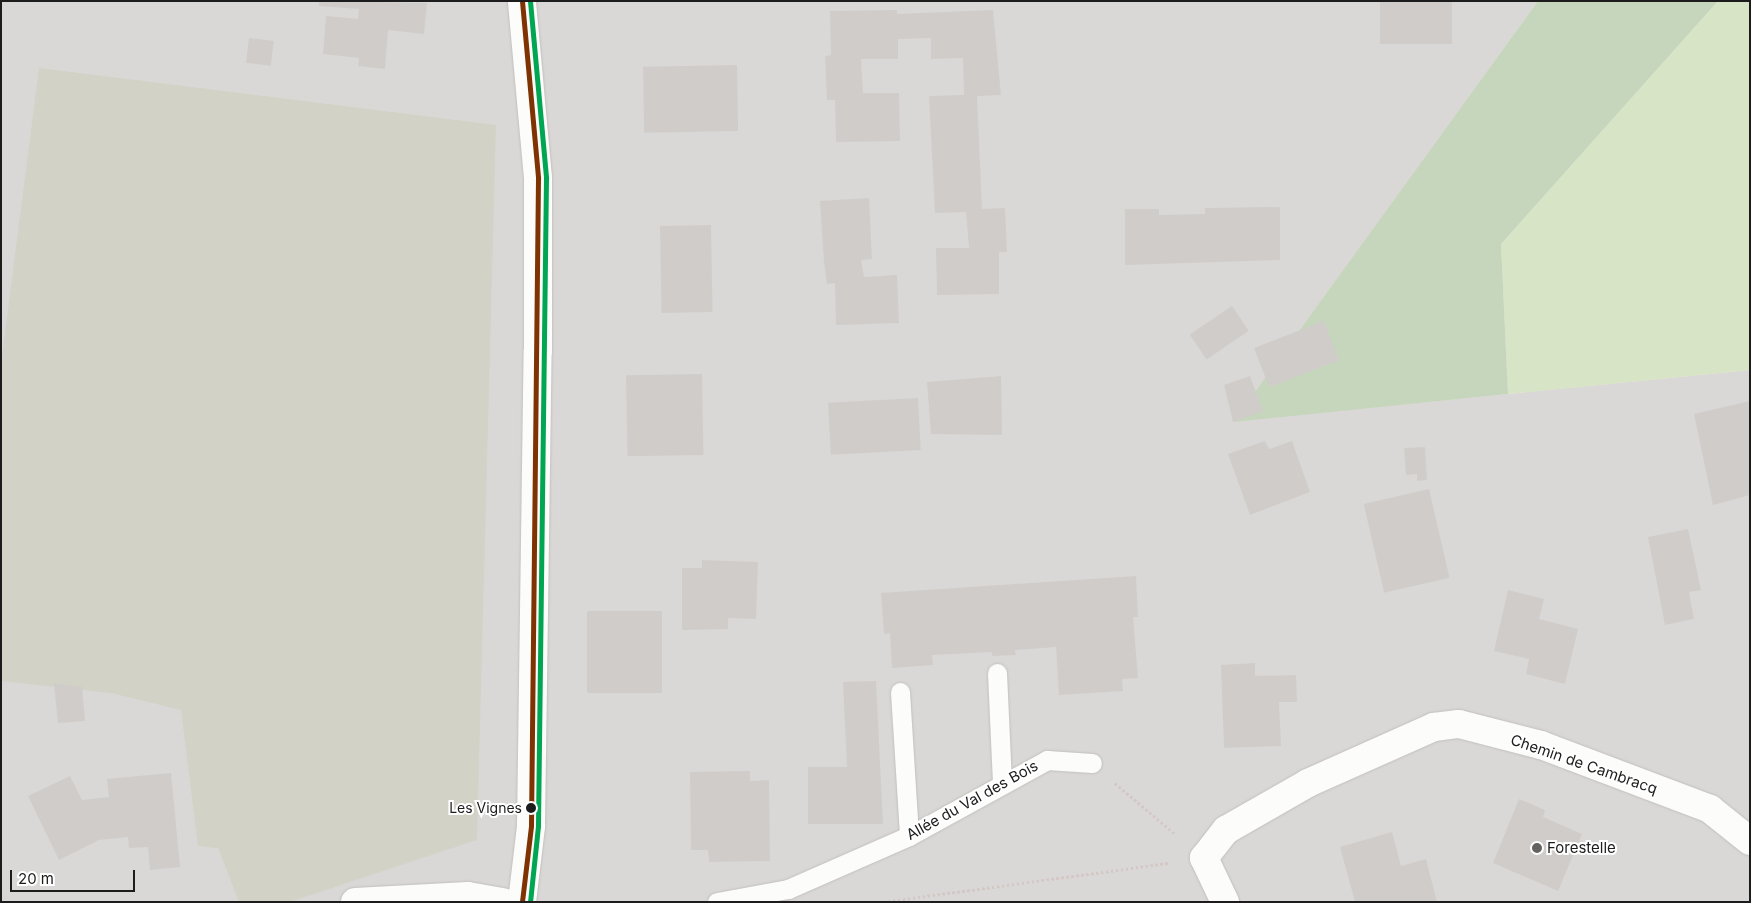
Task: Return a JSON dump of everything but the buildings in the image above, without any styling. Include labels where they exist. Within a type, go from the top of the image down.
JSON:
[{"type":"street","points":[[522,1],[538,178],[538,351],[531,826],[522,902]]},
{"type":"street","name":"Chemin de Cambracq","points":[[1204,858],[1226,830],[1308,783],[1434,727],[1459,724],[1541,746],[1710,809],[1750,841]]},
{"type":"street","points":[[1204,858],[1225,902]]},
{"type":"street","points":[[355,902],[468,896],[504,902]]},
{"type":"lane","points":[[997,674],[1002,784]]},
{"type":"lane","points":[[900,692],[909,836]]},
{"type":"lane","name":"Allée du Val des Bois","points":[[717,902],[788,890],[909,836],[1047,760],[1092,763]]},
{"type":"path","points":[[1092,763],[1204,858]]},
{"type":"path","points":[[883,902],[1204,858]]},
{"type":"shaded area","points":[[1,1],[1538,1],[1234,421],[1750,370],[1750,902],[1,902]]},
{"type":"shaded area","points":[[39,68],[496,125],[477,840],[290,902],[239,902],[218,848],[198,846],[181,710],[111,693],[1,681],[1,364]]},
{"type":"green space","points":[[1538,1],[1718,1],[1501,244],[1508,394],[1233,422]]},
{"type":"green space","points":[[1718,1],[1750,1],[1750,370],[1508,394],[1501,244]]},
{"type":"transit line","name":"20","points":[[522,1],[538,178],[531,826],[522,902]]},
{"type":"transit line","points":[[530,1],[546,178],[538,826],[530,902]]},
{"type":"place","name":"Les Vignes","points":[[531,808]]},
{"type":"place","name":"Forestelle","points":[[1537,848]]}]
